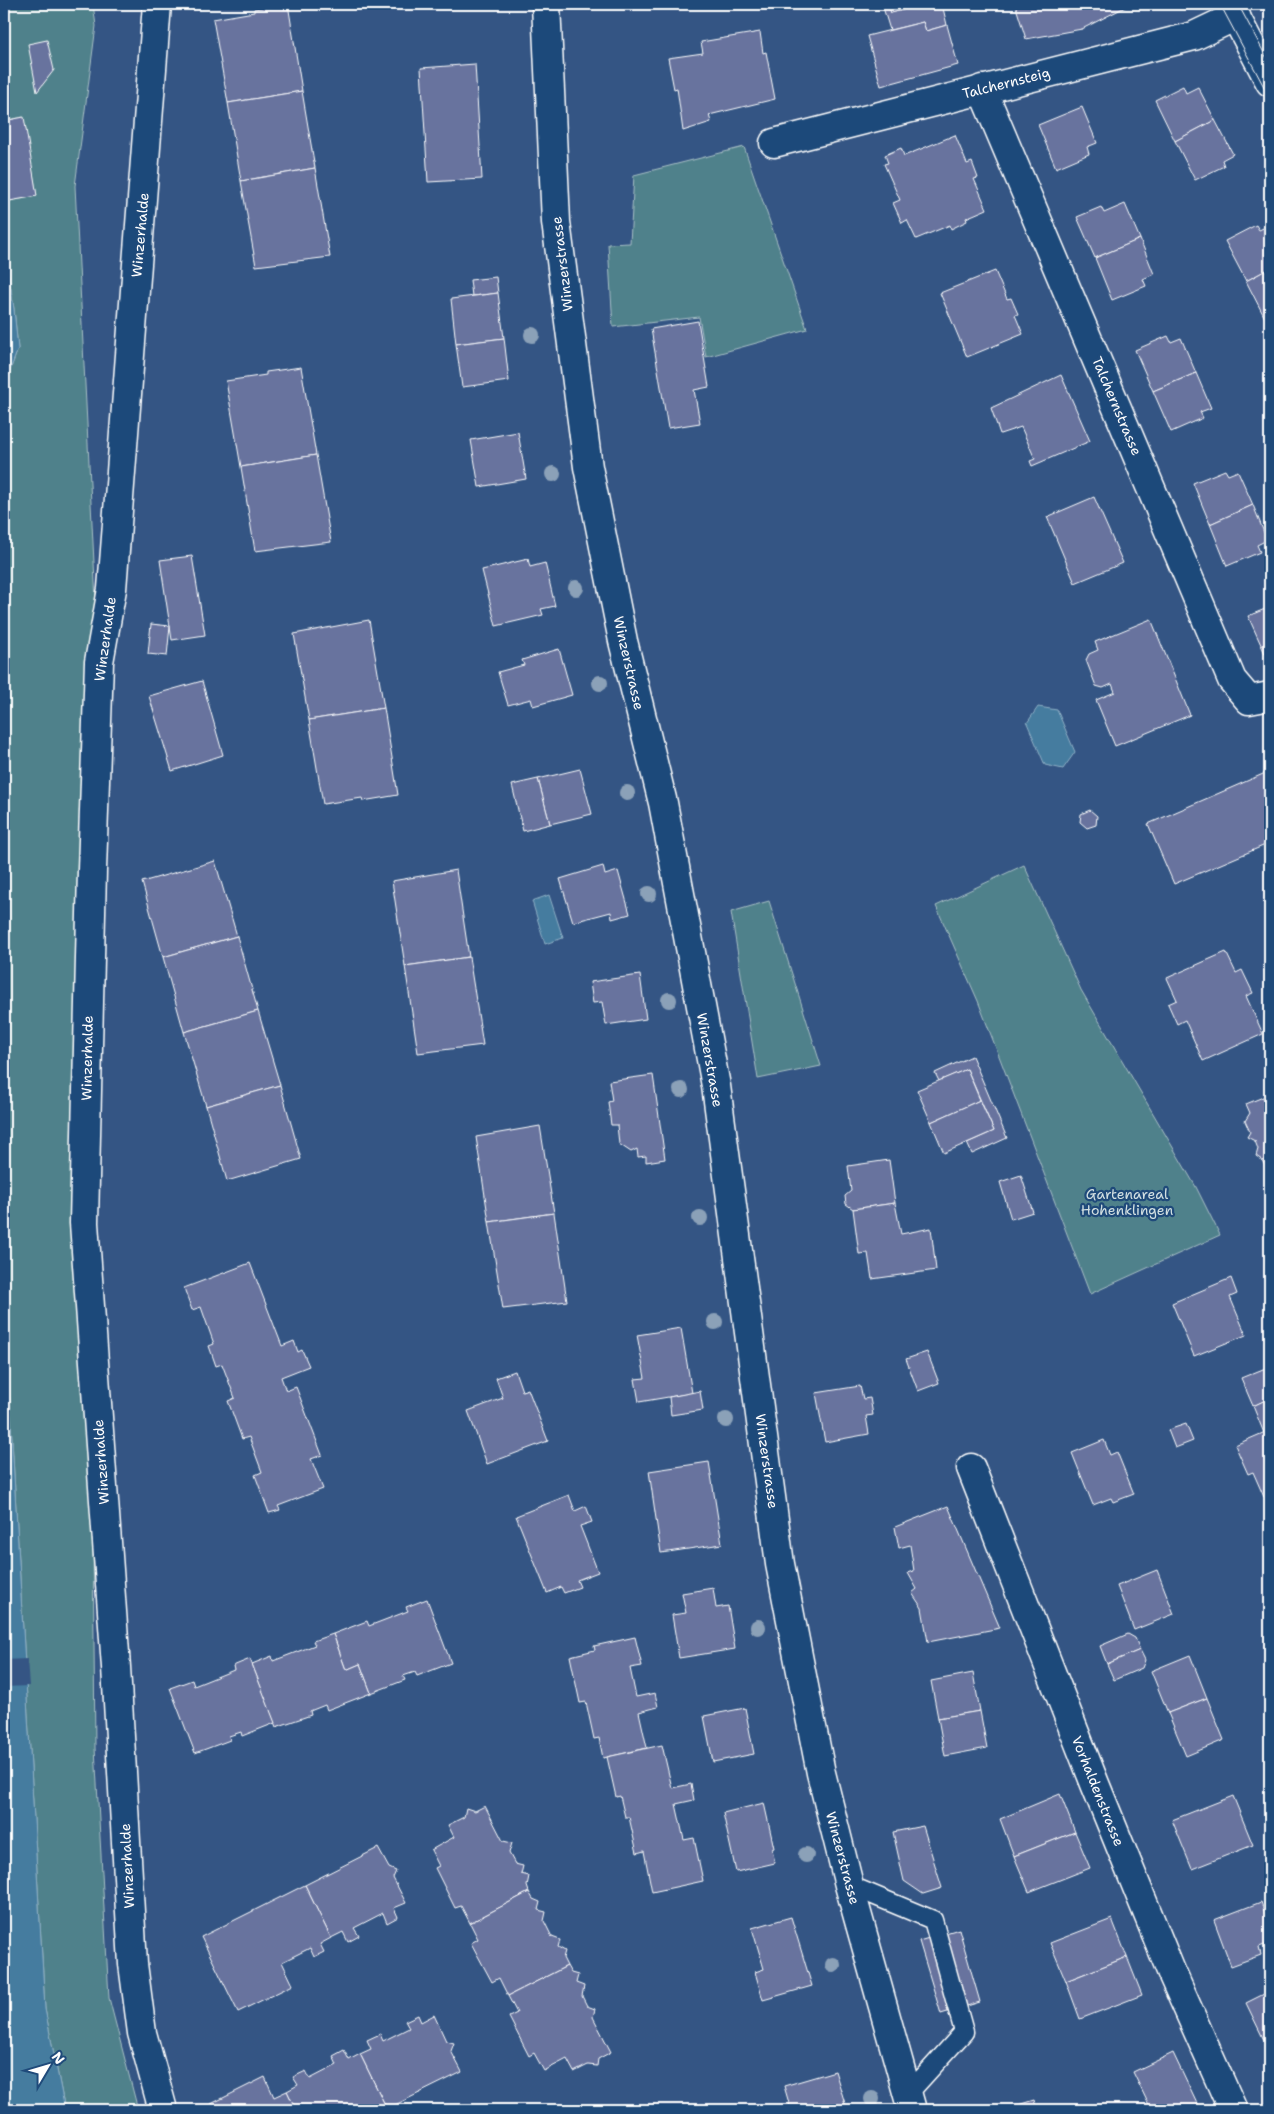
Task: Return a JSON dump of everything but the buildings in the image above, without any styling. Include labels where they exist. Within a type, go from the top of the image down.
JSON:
[{"type":"street","name":"Winzerhalde","points":[[157,4],[113,579],[99,662],[84,1223],[116,1667],[133,1964],[142,2033],[163,2110]]},
{"type":"street","name":"Winzerstrasse","points":[[546,4],[556,222],[588,467],[623,641],[663,803],[716,1086],[780,1564],[821,1773],[849,1885],[910,2102]]},
{"type":"street","points":[[1232,10],[1270,82]]},
{"type":"street","name":"Talchernsteig","points":[[774,143],[1194,36],[1232,10]]},
{"type":"street","name":"Talchernstrasse","points":[[982,89],[1232,680],[1249,700],[1270,696]]},
{"type":"street","name":"Vorhaldenstrasse","points":[[971,1468],[1095,1784],[1171,1971],[1233,2110]]},
{"type":"lane","points":[[849,1885],[932,1920],[964,2032],[910,2102]]},
{"type":"green space","points":[[4,4],[93,4],[96,26],[75,186],[99,662],[88,1015],[95,1748],[109,1998],[138,2110],[65,2110],[45,2009],[4,1302],[4,386],[18,349],[4,245],[4,202],[37,196],[23,117],[4,121]]},
{"type":"green space","points":[[744,147],[807,329],[706,357],[699,317],[613,327],[608,244],[630,243],[634,175]]},
{"type":"green space","name":"Gartenareal Hohenklingen","points":[[1024,865],[1081,990],[1196,1187],[1220,1235],[1090,1294],[978,1001],[936,906]]},
{"type":"green space","points":[[769,901],[821,1066],[758,1079],[731,912]]},
{"type":"water","points":[[4,245],[18,349],[4,386]]},
{"type":"water","points":[[1038,707],[1057,710],[1075,752],[1063,769],[1045,765],[1027,723]]},
{"type":"water","points":[[549,895],[563,938],[545,944],[532,901]]},
{"type":"water","points":[[4,1302],[45,2009],[65,2110],[4,2110]]},
{"type":"pier","points":[[27,1659],[29,1686],[4,1687],[4,1660]]},
{"type":"tram line","points":[[1220,4],[1270,98]]},
{"type":"tram line","points":[[1238,4],[1270,64]]}]
